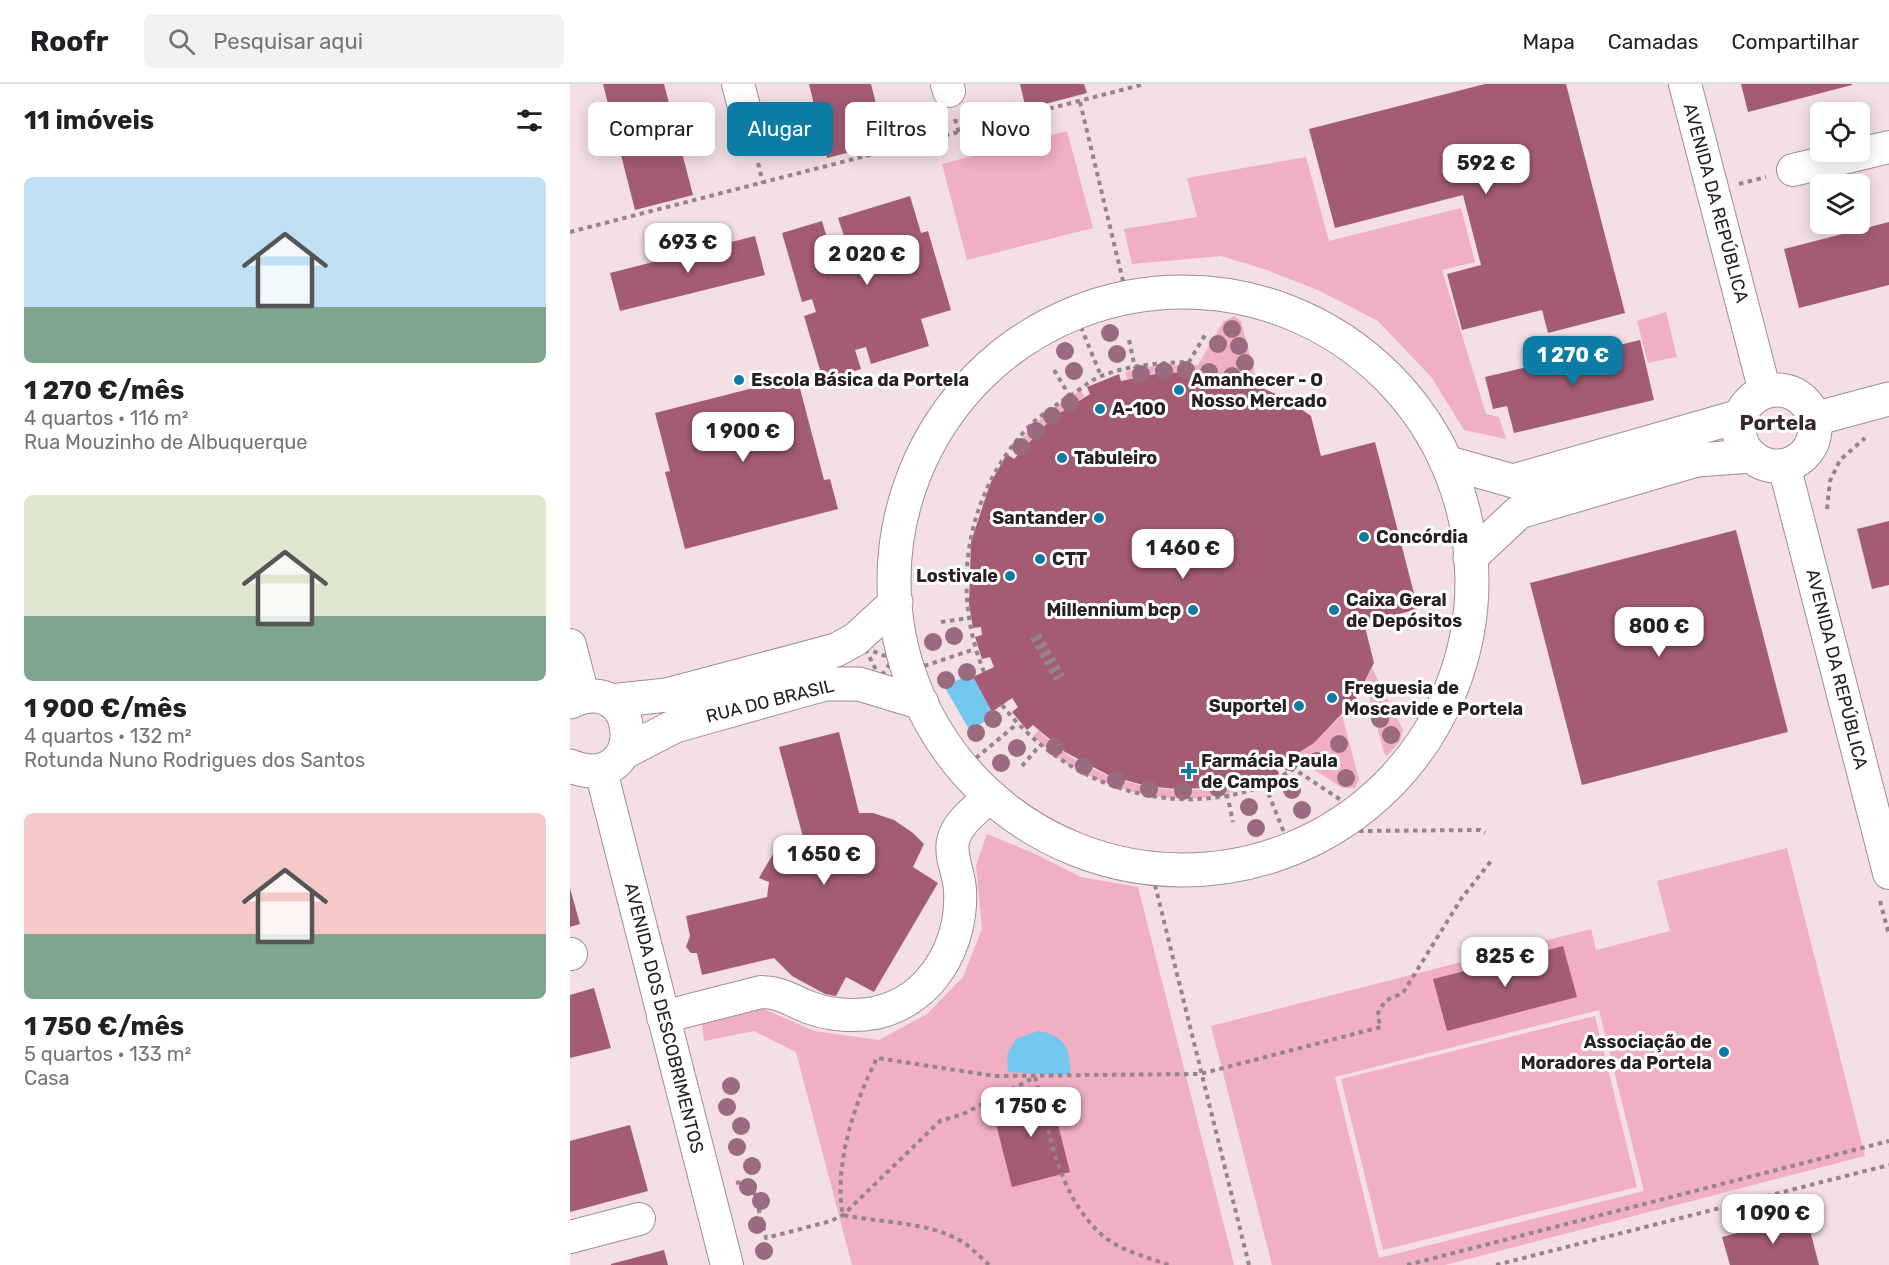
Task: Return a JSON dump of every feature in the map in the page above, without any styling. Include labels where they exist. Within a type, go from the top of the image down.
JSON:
[{"type":"main road","points":[[1157,293],[1215,293],[1282,309],[1314,323],[1344,341],[1372,362],[1419,414],[1446,462],[1463,508],[1470,558],[1470,613],[1464,647],[1454,681],[1423,743],[1391,781],[1350,818],[1288,851],[1221,868],[1152,868],[1117,863],[1052,838],[1022,820],[991,796],[948,747],[922,703],[904,653],[896,602],[896,549],[902,514],[926,449],[944,418],[981,374],[1017,344],[1057,321],[1111,300],[1157,293]]},
{"type":"main road","points":[[1778,390],[1790,392],[1801,398],[1814,418],[1812,443],[1805,453],[1784,465],[1767,465],[1750,456],[1742,444],[1739,430],[1740,416],[1750,400],[1765,392],[1778,390]]},
{"type":"main road","points":[[1814,418],[1889,399]]},
{"type":"main road","points":[[1446,462],[1514,481],[1740,416]]},
{"type":"main road","points":[[1470,558],[1519,512],[1697,460],[1750,456]]},
{"type":"main road","name":"RUA DO BRASIL","points":[[588,700],[667,695],[836,650],[856,639],[896,602]]},
{"type":"main road","name":"RUA DO BRASIL","points":[[598,763],[675,726],[825,684],[859,684],[922,703]]},
{"type":"main road","points":[[588,700],[619,709],[627,724],[628,742],[598,763]]},
{"type":"street","points":[[738,84],[743,102]]},
{"type":"street","name":"AVENIDA DA REPÚBLICA","points":[[1685,84],[1765,392]]},
{"type":"street","points":[[1793,170],[1889,147]]},
{"type":"street","name":"AVENIDA DA REPÚBLICA","points":[[1784,465],[1888,864]]},
{"type":"street","points":[[570,645],[588,700]]},
{"type":"street","name":"AVENIDA DOS DESCOBRIMENTOS","points":[[598,763],[727,1265]]},
{"type":"street","points":[[663,1017],[761,992],[775,992],[808,1007],[841,1016],[876,1013],[907,1000],[934,978],[952,948],[960,915],[960,887],[952,855],[954,838],[960,826],[991,796]]},
{"type":"street","points":[[570,1237],[639,1219]]},
{"type":"path","points":[[570,232],[1145,84]]},
{"type":"path","points":[[1080,102],[1123,281]]},
{"type":"path","points":[[1712,190],[1793,170]]},
{"type":"path","points":[[1081,327],[1101,376]]},
{"type":"path","points":[[984,672],[975,650],[969,618],[966,573],[969,542],[976,512],[988,483],[1004,456],[1023,432],[1069,394],[1101,376],[1135,368],[1189,362],[1205,335]]},
{"type":"path","points":[[1129,340],[1135,368]]},
{"type":"path","points":[[1054,370],[1069,394]]},
{"type":"path","points":[[941,622],[969,618]]},
{"type":"path","points":[[1060,678],[1036,636],[1060,678]]},
{"type":"path","points":[[924,666],[975,650]]},
{"type":"path","points":[[1002,705],[1017,724],[1040,745],[1086,776],[1115,788],[1176,799],[1227,794],[1265,785],[1294,769],[1344,802]]},
{"type":"path","points":[[976,758],[1017,724]]},
{"type":"path","points":[[1022,766],[1040,745]]},
{"type":"path","points":[[1265,785],[1285,835]]},
{"type":"path","points":[[1227,794],[1233,822]]},
{"type":"path","points":[[1359,831],[1480,830],[1485,833]]},
{"type":"path","points":[[843,1215],[839,1195],[850,1127],[863,1086],[878,1058],[995,1076],[1200,1074],[1381,1027],[1377,1016],[1385,1001],[1402,993],[1461,899],[1491,861]]},
{"type":"path","points":[[1155,885],[1249,1265]]},
{"type":"path","points":[[744,1182],[751,1180],[766,1238],[831,1221],[843,1215],[940,1121],[963,1114],[1035,1077]]},
{"type":"path","points":[[1035,1077],[1061,1172],[1068,1191],[1086,1218],[1104,1236],[1133,1253],[1169,1265]]},
{"type":"path","points":[[1407,1265],[1889,1142]]},
{"type":"path","points":[[1496,1265],[1889,1165]]},
{"type":"path","points":[[843,1215],[874,1222],[919,1226],[960,1241],[989,1265]]},
{"type":"shaded area","points":[[1067,131],[1093,228],[967,260],[942,164],[972,156],[1051,156],[1051,135]]},
{"type":"shaded area","points":[[1306,157],[1329,241],[1461,208],[1475,262],[1442,270],[1486,414],[1499,417],[1506,439],[1464,430],[1432,378],[1378,321],[1320,291],[1267,270],[1221,256],[1132,264],[1124,229],[1197,217],[1187,178]]},
{"type":"shaded area","points":[[1666,312],[1677,357],[1648,363],[1637,321]]},
{"type":"shaded area","points":[[1234,316],[1241,321],[1258,386],[1193,372],[1161,372],[1128,380],[1125,372],[1129,371],[1159,365],[1198,365],[1223,322]]},
{"type":"shaded area","points":[[1081,390],[1084,397],[1052,418],[1019,453],[1013,448],[1047,412]]},
{"type":"shaded area","points":[[1372,668],[1403,730],[1400,741],[1387,756],[1384,753],[1365,681]]},
{"type":"shaded area","points":[[1342,715],[1359,780],[1355,788],[1343,788],[1301,762],[1285,771],[1282,764],[1314,743]]},
{"type":"shaded area","points":[[1039,730],[1057,747],[1080,762],[1132,783],[1188,790],[1214,788],[1239,782],[1241,789],[1215,796],[1187,798],[1158,797],[1130,791],[1102,782],[1053,754],[1033,736]]},
{"type":"shaded area","points":[[987,834],[1033,853],[1081,877],[1138,887],[1234,1265],[852,1265],[796,1052],[754,1031],[704,1041],[702,1023],[759,1007],[814,1031],[879,1040],[927,1014],[963,977],[982,929],[976,865]]},
{"type":"shaded area","name":"Associação de Moradores da Portela","points":[[1787,848],[1865,1156],[1445,1265],[1272,1265],[1211,1026],[1591,929],[1596,950],[1670,931],[1657,881]],"holes":[[[1599,1010],[1644,1191],[1379,1258],[1335,1077]]]},
{"type":"shaded area","points":[[1595,1016],[1637,1187],[1383,1250],[1341,1079]]},
{"type":"water","points":[[971,674],[994,715],[970,731],[944,686]]},
{"type":"water","points":[[1038,1031],[1054,1036],[1064,1045],[1070,1058],[1070,1075],[1008,1072],[1007,1055],[1016,1039]]},
{"type":"building","points":[[603,84],[664,84],[669,102],[608,102]]},
{"type":"building","points":[[809,84],[871,84],[876,102],[845,102],[845,153],[827,158],[827,156],[833,156],[833,102],[813,102]]},
{"type":"building","points":[[1020,84],[1084,84],[1087,93],[1051,102],[1024,102]]},
{"type":"building","points":[[1485,84],[1566,84],[1625,313],[1548,333],[1542,310],[1462,330],[1447,274],[1481,265],[1463,195],[1335,228],[1309,129]]},
{"type":"building","points":[[1741,84],[1852,84],[1852,85],[1748,112]]},
{"type":"building","points":[[621,156],[683,156],[693,195],[635,210]]},
{"type":"building","points":[[910,196],[921,233],[928,231],[951,310],[921,319],[929,346],[871,364],[866,347],[855,350],[861,369],[823,380],[804,316],[816,312],[812,299],[802,302],[782,233],[822,221],[828,241],[844,236],[838,218]]},
{"type":"building","points":[[1889,222],[1889,285],[1799,308],[1784,249],[1842,234],[1870,234],[1870,227]]},
{"type":"building","points":[[755,236],[765,275],[620,311],[610,273]]},
{"type":"building","points":[[1640,340],[1654,400],[1514,433],[1507,406],[1493,409],[1485,377]]},
{"type":"building","points":[[1190,372],[1220,375],[1248,382],[1276,394],[1301,409],[1311,416],[1321,456],[1375,442],[1418,609],[1364,623],[1374,663],[1355,700],[1314,743],[1276,767],[1279,774],[1248,787],[1245,780],[1206,788],[1176,789],[1147,786],[1110,776],[1065,752],[1033,725],[1027,730],[1012,712],[1018,707],[1012,698],[992,712],[973,677],[994,667],[990,657],[982,659],[975,637],[982,635],[981,627],[973,628],[969,604],[971,542],[990,484],[1005,457],[1008,455],[1014,459],[1052,418],[1090,394],[1087,387],[1119,374],[1121,381],[1160,373]]},
{"type":"building","points":[[797,377],[824,480],[830,479],[838,509],[685,549],[665,472],[670,471],[655,413]]},
{"type":"building","points":[[1889,521],[1889,585],[1872,589],[1857,529]]},
{"type":"building","points":[[1736,530],[1788,732],[1582,785],[1530,583]]},
{"type":"building","points":[[839,732],[859,813],[873,813],[894,820],[913,833],[924,844],[913,867],[938,883],[874,992],[846,977],[836,996],[825,994],[792,976],[774,958],[702,975],[697,953],[691,953],[686,947],[690,936],[686,916],[767,897],[769,882],[759,878],[764,869],[783,838],[791,845],[796,839],[803,837],[779,747]]},
{"type":"building","points":[[570,888],[580,924],[570,927]]},
{"type":"building","points":[[1563,946],[1577,997],[1447,1031],[1433,979]]},
{"type":"building","points":[[594,988],[611,1048],[570,1058],[570,995]]},
{"type":"building","points":[[1049,1089],[1070,1172],[1012,1187],[991,1104]]},
{"type":"building","points":[[630,1125],[648,1191],[570,1212],[570,1141]]},
{"type":"building","points":[[1806,1215],[1819,1265],[1730,1265],[1722,1237]]},
{"type":"building","points":[[664,1250],[668,1265],[611,1265],[611,1264]]},
{"type":"place","name":"Escola Básica da Portela","points":[[739,380]]},
{"type":"place","name":"Amanhecer - O Nosso Mercado","points":[[1179,390]]},
{"type":"place","name":"A-100","points":[[1100,409]]},
{"type":"place","name":"Tabuleiro","points":[[1062,458]]},
{"type":"place","name":"Santander","points":[[1099,518]]},
{"type":"place","name":"Concórdia","points":[[1364,537]]},
{"type":"place","name":"CTT","points":[[1040,559]]},
{"type":"place","name":"Lostivale","points":[[1010,576]]},
{"type":"place","name":"Millennium bcp","points":[[1193,610]]},
{"type":"place","name":"Caixa Geral de Depósitos","points":[[1334,610]]},
{"type":"place","name":"Freguesia de Moscavide e Portela","points":[[1332,698]]},
{"type":"place","name":"Suportel","points":[[1299,706]]},
{"type":"place","name":"Farmácia Paula de Campos","points":[[1189,771]]},
{"type":"place","name":"Associação de Moradores da Portela","points":[[1724,1052]]},
{"type":"district","name":"Portela","points":[[1778,423]]}]
